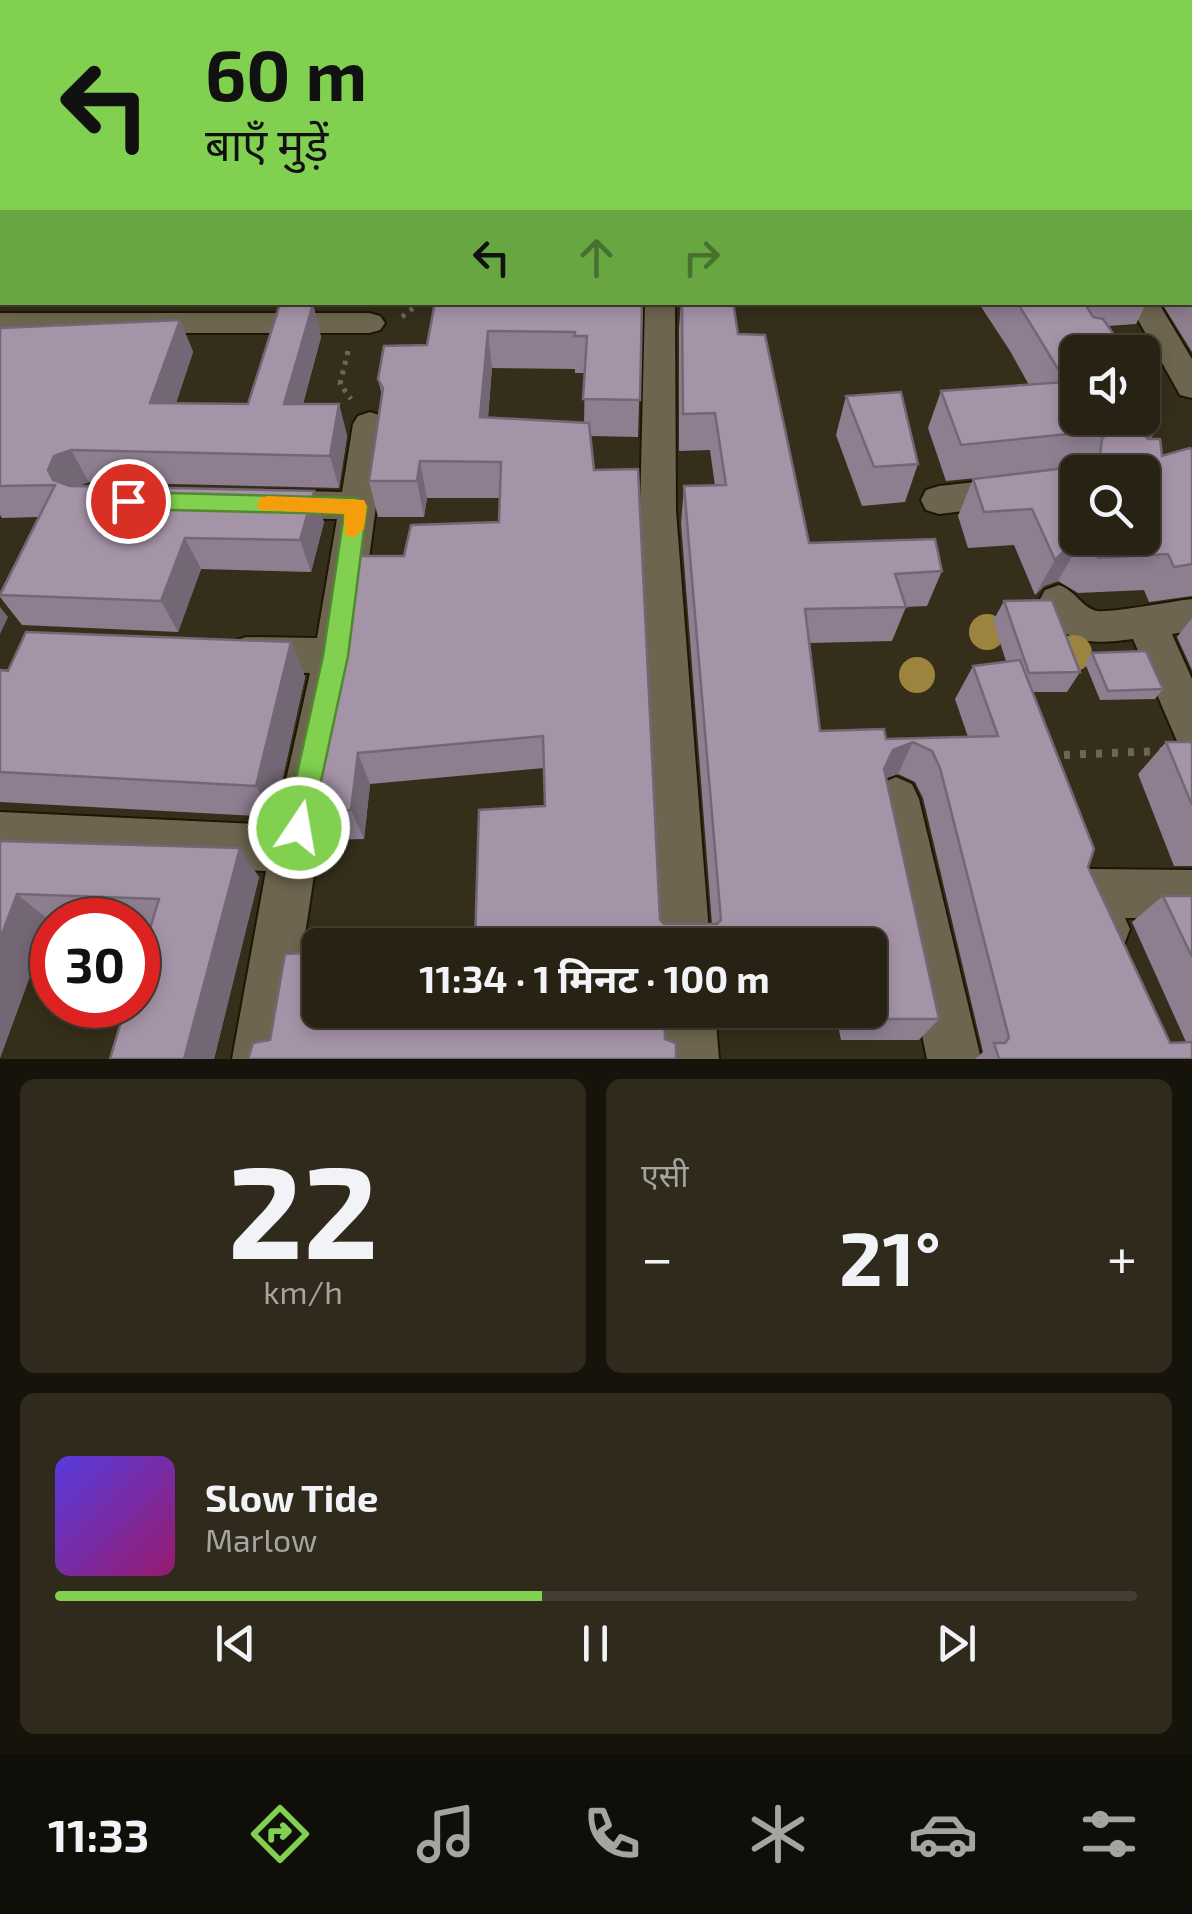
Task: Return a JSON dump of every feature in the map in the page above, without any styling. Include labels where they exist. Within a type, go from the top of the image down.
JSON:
[{"type":"street","points":[[660,305],[658,510],[684,928]]},
{"type":"street","points":[[1144,305],[1192,387]]},
{"type":"street","points":[[0,323],[369,323]]},
{"type":"street","points":[[258,1059],[294,850],[335,656],[370,424]]},
{"type":"street","points":[[939,500],[1060,486]]},
{"type":"street","points":[[223,503],[356,506]]},
{"type":"street","points":[[1058,601],[1069,615],[1094,628],[1192,615]]},
{"type":"street","points":[[1145,620],[1183,738]]},
{"type":"street","points":[[200,653],[335,656]]},
{"type":"street","points":[[896,799],[954,1059]]},
{"type":"street","points":[[0,835],[294,850]]},
{"type":"street","points":[[1126,976],[1089,893],[1192,894]]},
{"type":"street","points":[[690,1028],[692,1059]]},
{"type":"path","points":[[401,318],[417,305]]},
{"type":"path","points":[[369,323],[352,335],[340,384],[370,424]]},
{"type":"path","points":[[1064,755],[1183,738]]},
{"type":"building","points":[[280,305],[313,305],[284,404],[339,404],[330,456],[71,450],[54,456],[48,470],[53,480],[70,486],[314,491],[300,540],[185,538],[161,601],[0,595],[55,485],[0,486],[0,328],[180,320],[150,403],[248,404]]},
{"type":"building","points":[[434,305],[642,305],[640,400],[583,399],[587,336],[574,336],[575,332],[488,331],[480,417],[589,423],[594,470],[638,469],[660,920],[664,924],[717,924],[721,920],[684,486],[726,485],[715,413],[683,414],[682,305],[733,305],[738,334],[765,335],[809,543],[935,539],[942,571],[895,574],[906,607],[805,609],[820,731],[884,729],[886,739],[998,736],[973,666],[1020,660],[1094,849],[1088,867],[1170,1043],[1192,1042],[1192,1059],[999,1059],[994,1043],[1005,1043],[1009,1038],[940,768],[932,751],[913,742],[893,750],[884,769],[939,1019],[887,1019],[887,928],[476,928],[479,810],[545,806],[543,736],[358,753],[351,810],[309,811],[358,556],[404,556],[411,525],[499,522],[501,462],[420,461],[417,481],[369,481],[383,388],[378,379],[384,346],[427,345]]},
{"type":"building","points":[[1019,305],[1086,305],[1093,317],[1103,319],[1114,335],[1060,335],[1060,372]]},
{"type":"building","points":[[1060,382],[1060,435],[961,445],[941,391]]},
{"type":"building","points":[[901,392],[918,464],[874,467],[846,396]]},
{"type":"building","points":[[1105,435],[1144,435],[1160,439],[1162,456],[1192,450],[1192,564],[1174,567],[1168,554],[1160,554],[1160,455],[1100,455]]},
{"type":"building","points":[[1060,469],[1060,555],[1055,560],[1032,509],[984,512],[973,479]]},
{"type":"building","points":[[1094,555],[1151,555],[1099,558]]},
{"type":"building","points":[[1052,600],[1080,672],[1029,673],[1004,601]]},
{"type":"building","points":[[26,632],[291,642],[256,786],[0,772],[0,670],[8,671]]},
{"type":"building","points":[[1146,651],[1163,689],[1108,691],[1092,653]]},
{"type":"building","points":[[1166,742],[1192,742],[1192,805]]},
{"type":"building","points":[[0,841],[240,848],[184,1059],[110,1059],[119,1028],[160,1028],[160,898],[17,894],[0,939]]},
{"type":"building","points":[[1163,896],[1192,896],[1192,957]]},
{"type":"building","points":[[302,953],[302,1028],[665,1028],[665,1039],[676,1043],[676,1059],[248,1059],[253,1043],[270,1040],[285,954]]},
{"type":"slow traffic","points":[[268,504],[356,506],[353,529]]},
{"type":"route","points":[[128,501],[356,506],[335,656],[299,828]]}]
